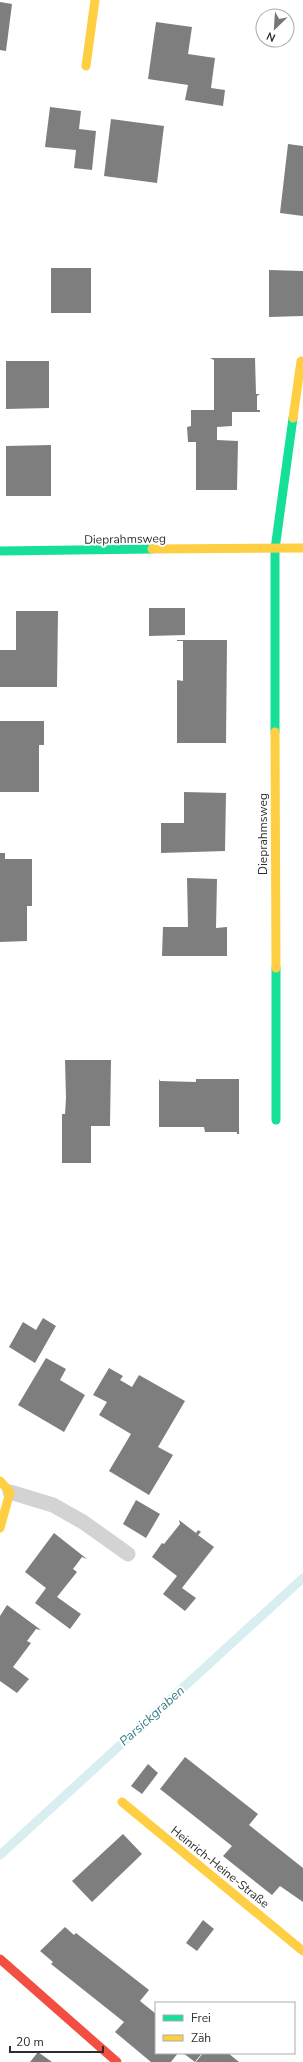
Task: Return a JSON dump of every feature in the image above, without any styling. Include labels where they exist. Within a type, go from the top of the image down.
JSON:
[{"type":"street","points":[[86,66],[95,0]]},
{"type":"street","name":"Dieprahmsweg","points":[[276,1120],[275,549],[301,361]]},
{"type":"street","name":"Dieprahmsweg","points":[[0,551],[303,548]]},
{"type":"street","points":[[0,1480],[10,1492],[0,1528]]},
{"type":"street","name":"Heinrich-Heine-Straße","points":[[122,1802],[303,1951]]},
{"type":"street","points":[[0,1959],[117,2062]]},
{"type":"lane","points":[[10,1492],[53,1505],[83,1522],[128,1554]]},
{"type":"building","points":[[0,2],[12,4],[6,51],[0,50]]},
{"type":"building","points":[[156,22],[192,27],[188,54],[215,58],[211,88],[225,90],[223,106],[185,100],[188,85],[148,79]]},
{"type":"building","points":[[50,107],[81,111],[79,129],[96,131],[92,170],[74,168],[76,150],[45,147]]},
{"type":"building","points":[[111,119],[164,126],[157,183],[104,176]]},
{"type":"building","points":[[288,144],[303,146],[303,216],[280,213]]},
{"type":"building","points":[[51,268],[91,268],[91,313],[51,313]]},
{"type":"building","points":[[269,270],[303,271],[303,316],[269,317]]},
{"type":"building","points":[[210,358],[255,358],[256,394],[260,394],[257,396],[257,410],[260,410],[260,412],[232,412],[232,426],[217,427],[217,440],[238,441],[237,490],[196,490],[196,442],[188,442],[187,427],[191,426],[191,410],[214,410],[214,360]]},
{"type":"building","points":[[6,361],[49,361],[49,408],[6,409]]},
{"type":"building","points":[[51,445],[51,496],[6,496],[6,446]]},
{"type":"building","points":[[149,608],[185,608],[185,635],[149,636]]},
{"type":"building","points":[[16,611],[58,611],[57,687],[0,687],[0,650],[16,650]]},
{"type":"building","points":[[177,640],[227,640],[226,743],[177,743],[177,680],[183,681],[183,641]]},
{"type":"building","points":[[0,721],[44,721],[44,745],[39,745],[39,792],[0,792]]},
{"type":"building","points":[[184,792],[226,793],[225,851],[161,853],[161,823],[184,823]]},
{"type":"building","points":[[0,853],[5,853],[5,859],[32,859],[32,906],[27,906],[27,941],[0,942]]},
{"type":"building","points":[[187,878],[217,879],[216,928],[227,927],[227,956],[162,956],[163,927],[188,927]]},
{"type":"building","points":[[65,1060],[111,1060],[110,1126],[91,1126],[91,1163],[62,1163],[62,1114],[65,1114],[66,1098]]},
{"type":"building","points":[[159,1079],[160,1081],[196,1082],[196,1079],[239,1079],[239,1134],[237,1134],[237,1132],[205,1132],[204,1127],[159,1127]]},
{"type":"building","points":[[43,1318],[56,1326],[35,1363],[9,1347],[23,1322],[36,1330]]},
{"type":"building","points":[[46,1358],[66,1369],[60,1380],[85,1395],[64,1432],[18,1405]]},
{"type":"building","points":[[109,1368],[123,1376],[120,1380],[132,1387],[139,1375],[185,1401],[158,1447],[173,1455],[149,1495],[109,1471],[131,1434],[99,1415],[107,1402],[93,1395]]},
{"type":"building","points":[[136,1500],[160,1514],[146,1538],[123,1524]]},
{"type":"building","points":[[179,1520],[196,1533],[198,1530],[201,1532],[198,1535],[214,1547],[182,1588],[196,1598],[185,1611],[163,1594],[177,1576],[152,1557],[162,1543],[164,1544],[180,1524]]},
{"type":"building","points":[[54,1533],[87,1559],[82,1557],[73,1569],[77,1572],[57,1597],[81,1614],[70,1629],[35,1603],[46,1588],[25,1572]]},
{"type":"building","points":[[7,1605],[41,1630],[36,1629],[27,1641],[31,1643],[13,1667],[29,1679],[17,1693],[0,1681],[0,1616]]},
{"type":"building","points":[[185,1757],[258,1814],[249,1825],[303,1868],[303,1902],[280,1886],[272,1895],[223,1856],[232,1846],[160,1789]]},
{"type":"building","points":[[148,1764],[158,1773],[142,1794],[131,1786]]},
{"type":"building","points":[[123,1834],[142,1854],[92,1902],[72,1881]]},
{"type":"building","points":[[203,1920],[214,1929],[197,1951],[186,1943]]},
{"type":"building","points":[[65,1927],[74,1935],[76,1933],[149,1990],[140,2001],[155,2013],[155,2054],[177,2054],[171,2062],[151,2062],[115,2032],[124,2022],[51,1964],[53,1962],[40,1951]]},
{"type":"building","points":[[38,2052],[52,2062],[30,2062]]},
{"type":"building","points":[[184,2054],[201,2054],[195,2062]]},
{"type":"building","points":[[202,2054],[229,2054],[239,2062],[196,2062]]},
{"type":"waterway","name":"Parsickgraben","points":[[0,1855],[303,1578]]},
{"type":"traffic: fast","points":[[275,732],[275,549],[293,418]]},
{"type":"traffic: fast","points":[[0,551],[152,549]]},
{"type":"traffic: fast","points":[[276,968],[276,1120]]},
{"type":"traffic: slow","points":[[86,66],[95,0]]},
{"type":"traffic: slow","points":[[293,418],[301,361]]},
{"type":"traffic: slow","points":[[152,549],[303,548]]},
{"type":"traffic: slow","points":[[275,732],[276,968]]},
{"type":"traffic: slow","points":[[0,1481],[10,1492],[0,1528]]},
{"type":"traffic: slow","points":[[122,1802],[303,1951]]},
{"type":"traffic: jam","points":[[0,1959],[117,2062]]}]
